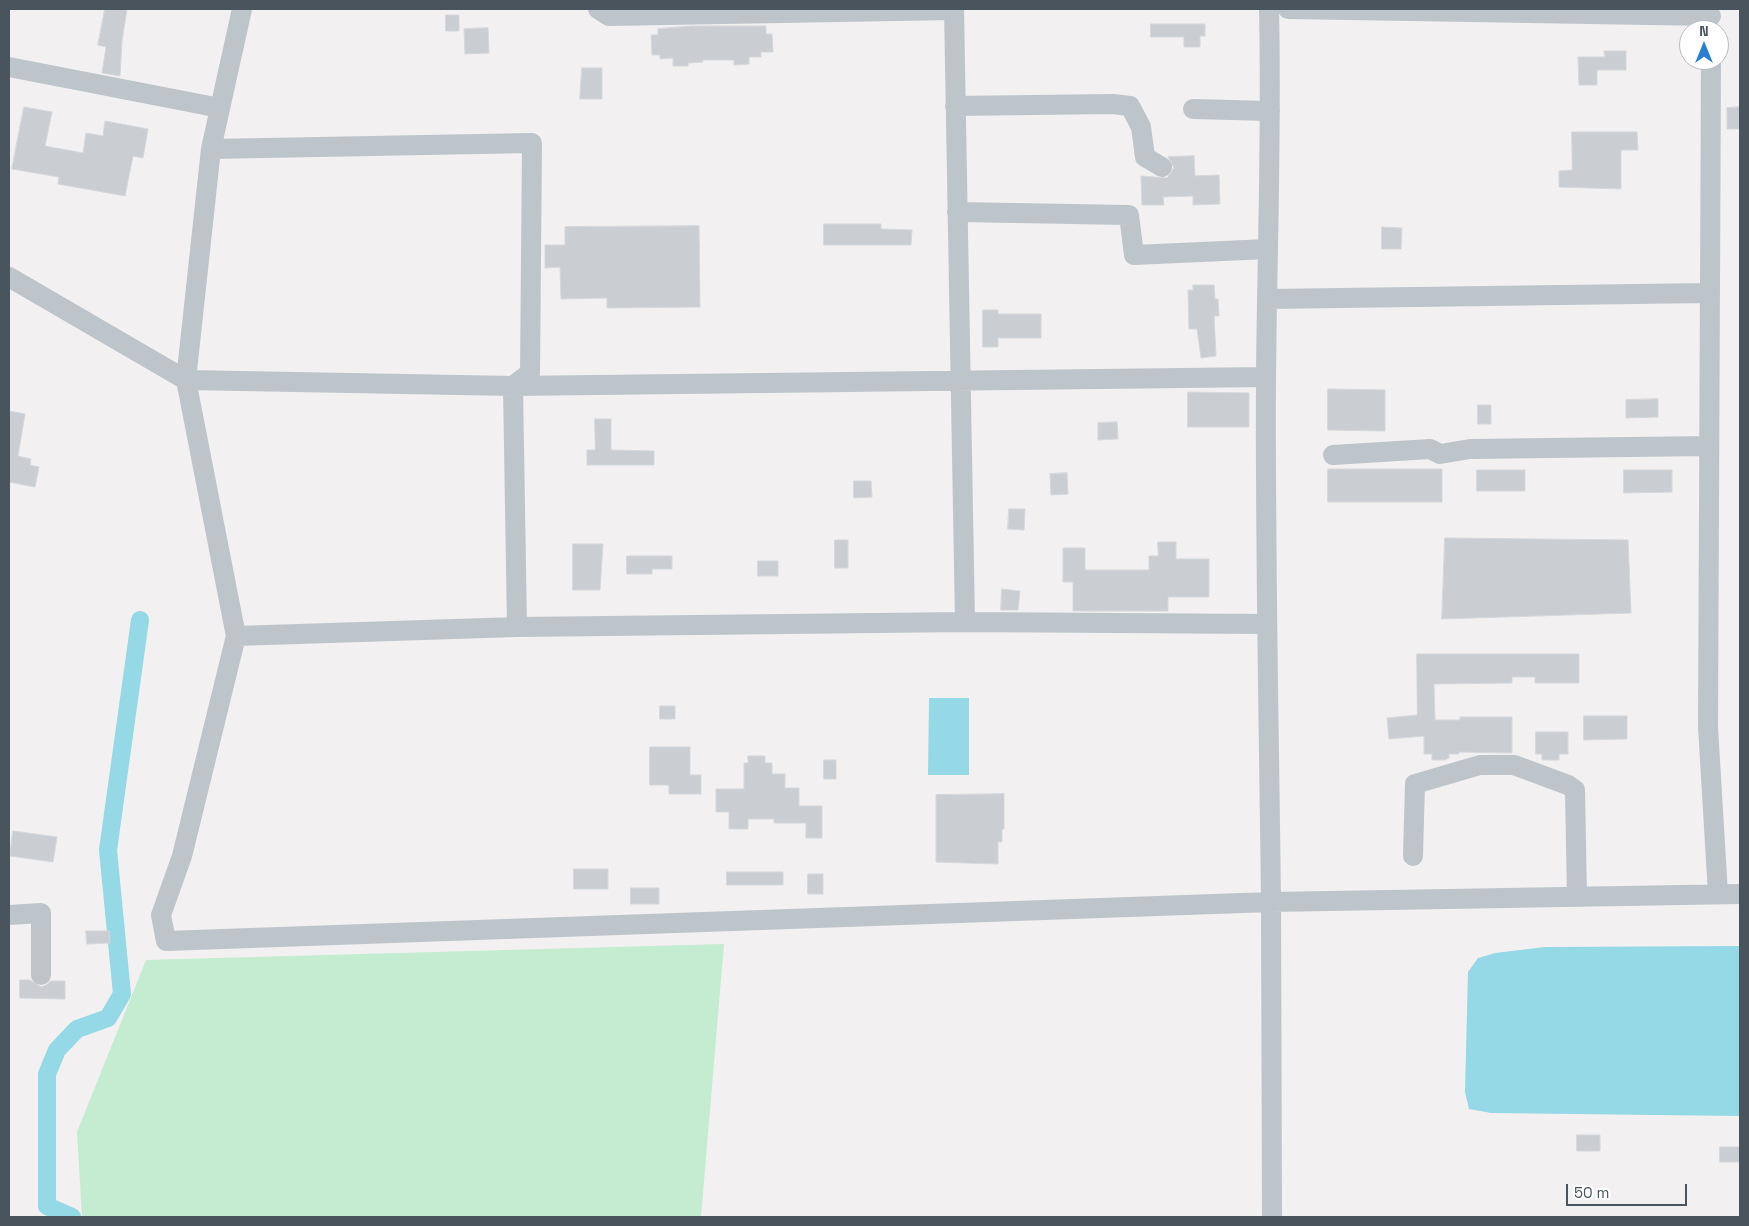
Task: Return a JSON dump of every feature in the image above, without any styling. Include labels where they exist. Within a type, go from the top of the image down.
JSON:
[{"type":"street","points":[[242,9],[212,149],[186,380],[236,636],[182,856],[161,915],[166,941],[1271,902],[1740,894]]},
{"type":"street","points":[[598,9],[609,16],[954,9],[964,622]]},
{"type":"street","points":[[1269,9],[1270,111],[1266,377],[1272,1217]]},
{"type":"street","points":[[1288,9],[1711,18]]},
{"type":"street","points":[[9,67],[220,108]]},
{"type":"street","points":[[1711,70],[1708,294],[1708,727],[1718,894]]},
{"type":"street","points":[[955,106],[1113,104],[1130,106],[1141,127],[1145,157],[1162,166]]},
{"type":"street","points":[[1193,109],[1270,111]]},
{"type":"street","points":[[212,149],[532,143],[530,373],[513,386]]},
{"type":"street","points":[[957,212],[1129,215],[1134,255],[1268,249]]},
{"type":"street","points":[[9,277],[186,380],[513,386],[1266,377]]},
{"type":"street","points":[[1267,299],[1708,294]]},
{"type":"street","points":[[513,386],[517,627]]},
{"type":"street","points":[[1333,455],[1430,450],[1440,454],[1470,450],[1708,446]]},
{"type":"street","points":[[236,636],[517,627],[964,622],[1267,624]]},
{"type":"street","points":[[1413,856],[1415,784],[1480,765],[1514,765],[1568,785],[1575,790],[1577,897]]},
{"type":"street","points":[[9,914],[41,913],[41,975]]},
{"type":"green space","points":[[724,944],[701,1217],[82,1217],[77,1132],[146,960]]},
{"type":"water","points":[[929,698],[969,698],[969,775],[928,775]]},
{"type":"water","points":[[1740,946],[1740,1116],[1491,1113],[1469,1109],[1465,1092],[1468,972],[1478,958],[1495,953],[1545,947]]},
{"type":"building","points":[[105,9],[127,9],[122,41],[120,76],[102,73],[106,47],[98,45]]},
{"type":"building","points":[[446,15],[459,15],[459,31],[446,31]]},
{"type":"building","points":[[1151,24],[1205,24],[1205,36],[1200,36],[1200,47],[1184,47],[1184,37],[1151,37]]},
{"type":"building","points":[[691,26],[766,26],[766,34],[772,34],[773,52],[761,52],[761,57],[749,57],[749,64],[734,65],[734,60],[703,60],[703,62],[688,63],[688,66],[673,66],[673,58],[660,59],[660,55],[652,55],[651,35],[658,35],[658,29]]},
{"type":"building","points":[[488,28],[489,53],[465,54],[464,29]]},
{"type":"building","points":[[1604,51],[1626,51],[1626,70],[1597,70],[1597,85],[1579,85],[1578,57],[1605,57]]},
{"type":"building","points":[[582,68],[602,68],[602,99],[580,99]]},
{"type":"building","points":[[24,107],[52,112],[45,146],[83,153],[86,133],[103,136],[105,121],[148,129],[143,158],[133,156],[125,196],[58,184],[59,177],[12,169]]},
{"type":"building","points":[[1740,107],[1740,129],[1727,129],[1727,108]]},
{"type":"building","points":[[1572,132],[1637,132],[1638,150],[1621,150],[1621,189],[1559,187],[1559,171],[1572,170]]},
{"type":"building","points":[[1194,156],[1195,176],[1219,175],[1220,204],[1193,205],[1193,196],[1163,197],[1164,205],[1142,205],[1141,176],[1167,178],[1174,168],[1168,157]]},
{"type":"building","points":[[824,224],[881,224],[881,229],[912,230],[911,245],[824,245]]},
{"type":"building","points":[[699,226],[700,307],[607,308],[607,298],[561,299],[560,267],[545,268],[545,245],[565,245],[565,227]]},
{"type":"building","points":[[1382,227],[1402,228],[1401,249],[1382,249]]},
{"type":"building","points":[[1193,285],[1214,285],[1215,299],[1218,299],[1219,316],[1214,316],[1216,356],[1201,358],[1197,329],[1189,329],[1188,290],[1193,290]]},
{"type":"building","points":[[983,310],[998,310],[998,314],[1041,314],[1041,338],[998,338],[998,347],[983,347]]},
{"type":"building","points":[[1328,389],[1385,390],[1385,431],[1328,430]]},
{"type":"building","points":[[1188,392],[1249,393],[1249,427],[1188,427]]},
{"type":"building","points":[[1658,399],[1658,417],[1626,418],[1626,400]]},
{"type":"building","points":[[1478,405],[1491,405],[1491,424],[1478,424]]},
{"type":"building","points":[[9,411],[25,414],[18,456],[31,459],[30,465],[39,467],[35,487],[9,482]]},
{"type":"building","points":[[595,419],[611,419],[611,450],[654,451],[654,465],[587,465],[587,450],[595,450]]},
{"type":"building","points":[[1117,422],[1118,439],[1098,440],[1098,423]]},
{"type":"building","points":[[1328,469],[1442,469],[1442,502],[1328,502]]},
{"type":"building","points":[[1477,470],[1525,470],[1525,491],[1477,491]]},
{"type":"building","points":[[1624,470],[1672,470],[1672,492],[1624,493]]},
{"type":"building","points":[[1067,473],[1068,494],[1051,495],[1050,474]]},
{"type":"building","points":[[854,481],[871,481],[872,497],[854,498]]},
{"type":"building","points":[[1009,509],[1025,509],[1024,530],[1008,529]]},
{"type":"building","points":[[1445,538],[1628,540],[1631,613],[1442,619]]},
{"type":"building","points":[[835,540],[848,540],[848,568],[835,568]]},
{"type":"building","points":[[1158,542],[1176,542],[1176,559],[1209,559],[1209,597],[1168,597],[1168,611],[1073,611],[1073,582],[1063,582],[1063,548],[1085,548],[1085,570],[1149,570],[1149,556],[1158,556]]},
{"type":"building","points":[[573,544],[603,544],[600,590],[573,590]]},
{"type":"building","points":[[627,556],[672,556],[672,569],[652,569],[652,574],[627,574]]},
{"type":"building","points":[[758,561],[778,561],[778,576],[758,576]]},
{"type":"building","points":[[1002,589],[1020,591],[1018,610],[1001,610]]},
{"type":"building","points":[[1417,654],[1579,654],[1579,683],[1535,683],[1535,677],[1512,677],[1512,683],[1434,684],[1435,720],[1460,720],[1460,717],[1512,717],[1512,753],[1459,752],[1459,754],[1449,754],[1449,758],[1445,760],[1432,760],[1432,754],[1424,754],[1424,736],[1389,739],[1387,718],[1417,715]]},
{"type":"building","points":[[660,706],[675,706],[675,719],[660,719]]},
{"type":"building","points":[[1584,716],[1627,716],[1627,739],[1584,740]]},
{"type":"building","points":[[1536,732],[1568,732],[1568,754],[1559,754],[1559,760],[1542,760],[1542,754],[1536,754]]},
{"type":"building","points":[[650,747],[690,747],[690,775],[701,775],[701,794],[669,794],[669,785],[650,785]]},
{"type":"building","points":[[748,756],[765,756],[765,763],[772,763],[772,774],[785,774],[785,788],[799,788],[799,806],[822,806],[822,838],[806,838],[806,823],[774,823],[774,819],[748,819],[748,829],[729,829],[729,812],[716,812],[716,789],[744,789],[744,763],[748,763]]},
{"type":"building","points":[[824,760],[836,760],[836,779],[824,779]]},
{"type":"building","points":[[1004,794],[1004,829],[1002,829],[1002,842],[998,842],[998,864],[936,862],[936,795]]},
{"type":"building","points":[[13,831],[57,837],[53,862],[10,856]]},
{"type":"building","points":[[574,869],[608,869],[608,889],[574,889]]},
{"type":"building","points":[[727,872],[783,872],[783,885],[727,885]]},
{"type":"building","points":[[808,874],[823,874],[823,894],[808,894]]},
{"type":"building","points":[[631,888],[659,888],[659,904],[631,904]]},
{"type":"building","points":[[86,931],[109,931],[110,943],[87,944]]},
{"type":"building","points":[[20,980],[30,980],[41,987],[51,981],[65,981],[65,999],[20,998]]},
{"type":"building","points":[[1577,1135],[1600,1135],[1600,1151],[1577,1151]]},
{"type":"building","points":[[1720,1147],[1740,1147],[1740,1162],[1720,1162]]},
{"type":"waterway","points":[[72,1217],[47,1206],[47,1074],[57,1050],[77,1029],[108,1018],[122,994],[108,850],[140,620]]}]
